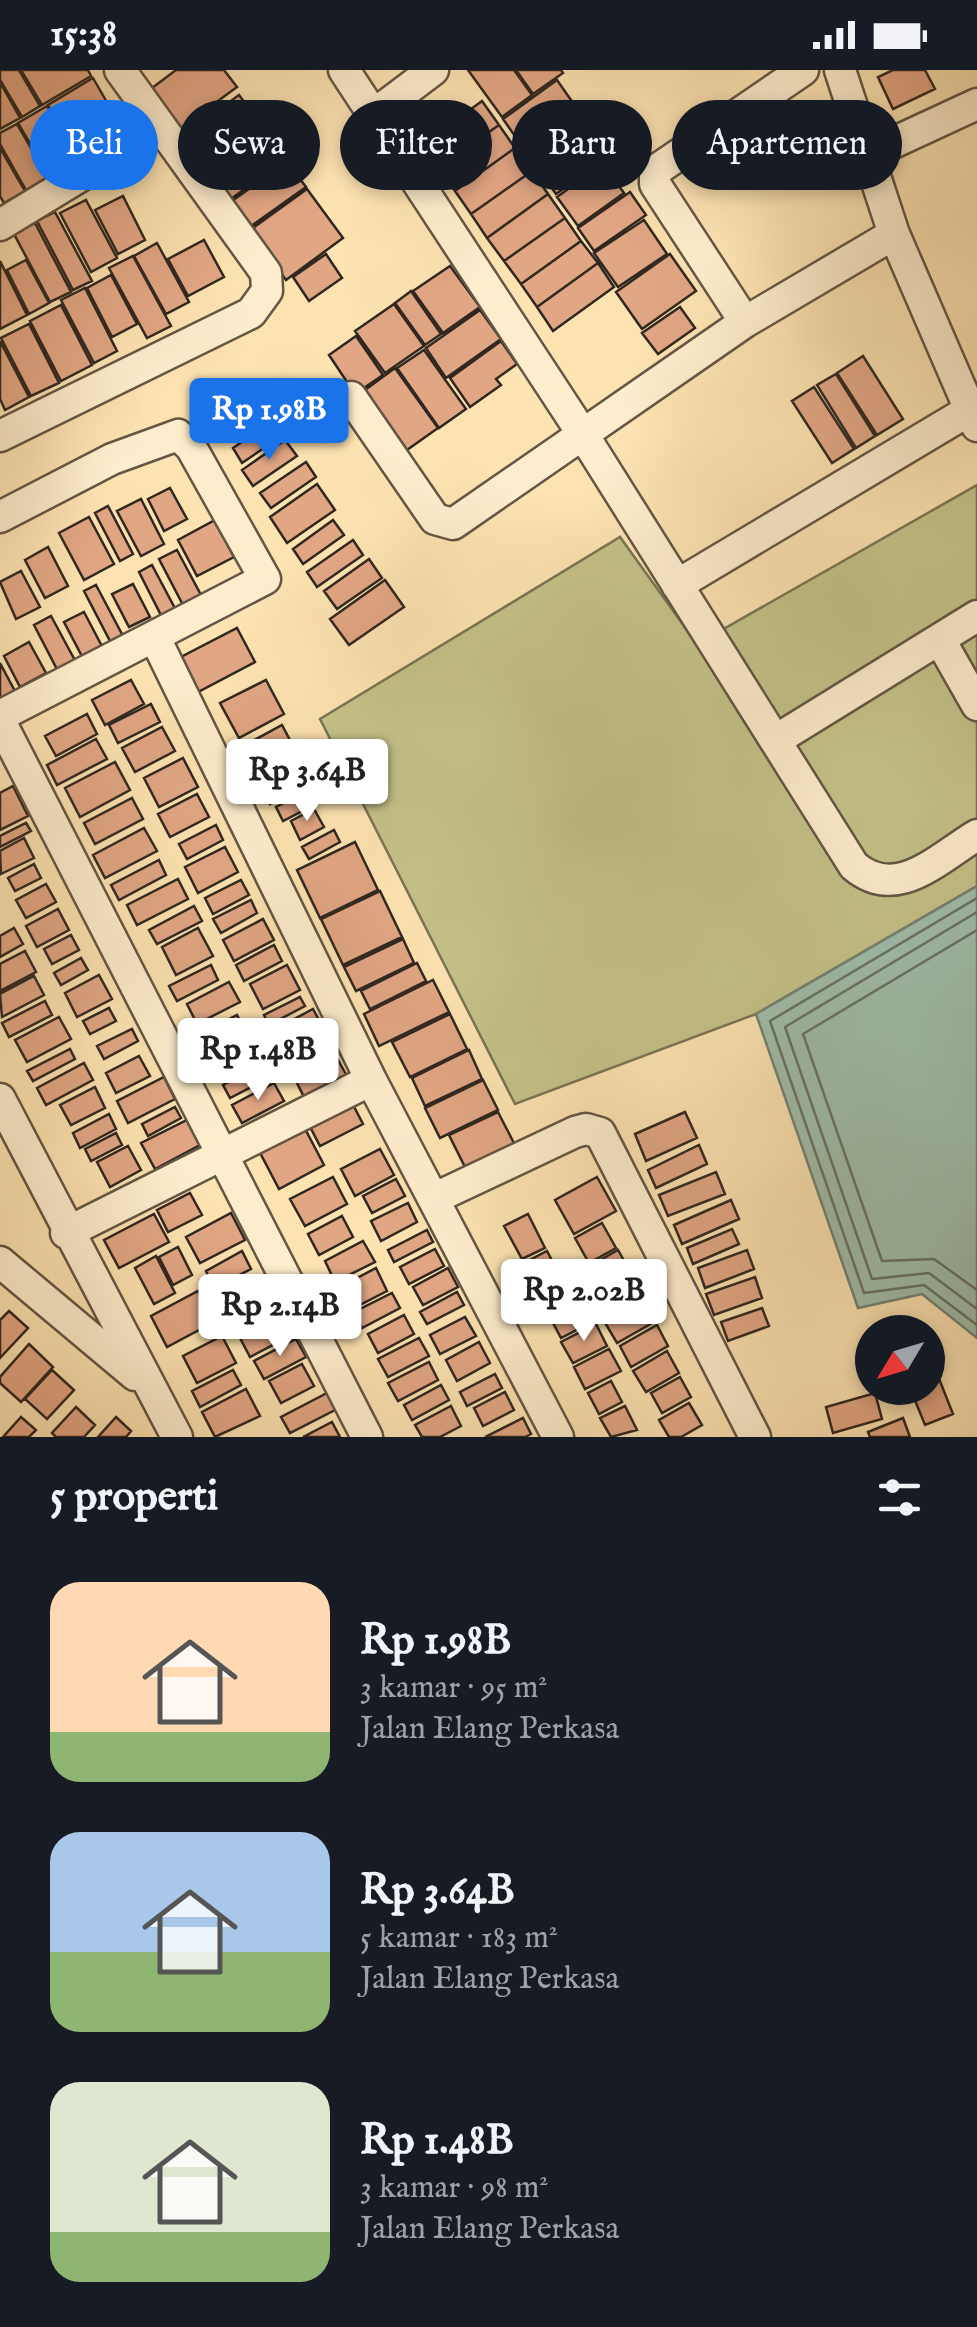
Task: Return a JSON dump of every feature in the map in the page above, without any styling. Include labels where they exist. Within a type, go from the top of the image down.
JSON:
[{"type":"street","points":[[0,436],[251,313],[263,302],[266,273],[120,70]]},
{"type":"street","points":[[344,70],[366,100]]},
{"type":"street","points":[[393,100],[433,70]]},
{"type":"street","points":[[744,322],[655,184],[655,171],[803,70]]},
{"type":"street","points":[[840,70],[850,100]]},
{"type":"street","points":[[902,139],[977,104]]},
{"type":"street","points":[[0,225],[161,127]]},
{"type":"street","points":[[426,190],[854,866],[870,880],[902,880],[977,835]]},
{"type":"street","points":[[678,585],[973,418],[894,234],[880,190]]},
{"type":"street","points":[[350,397],[444,524],[453,524],[744,322],[894,234]]},
{"type":"street","points":[[0,517],[112,459],[178,436],[191,447],[264,579],[0,719],[367,1437]]},
{"type":"street","points":[[776,740],[977,616]]},
{"type":"street","points":[[155,638],[371,1080],[558,1437]]},
{"type":"street","points":[[940,640],[977,705]]},
{"type":"street","points":[[66,1233],[371,1080]]},
{"type":"street","points":[[0,1099],[66,1233],[176,1437]]},
{"type":"street","points":[[435,1198],[575,1132],[586,1128],[600,1133],[755,1437]]},
{"type":"street","points":[[0,1262],[148,1386]]},
{"type":"shaded area","points":[[977,485],[977,886],[756,1014],[515,1104],[320,719],[620,537],[697,644]]},
{"type":"water","points":[[977,886],[977,1338],[922,1294],[858,1308],[756,1014]]},
{"type":"building","points":[[0,70],[19,70],[36,100],[30,100],[30,112],[22,117],[0,80]]},
{"type":"building","points":[[21,70],[88,70],[91,76],[50,100],[39,100]]},
{"type":"building","points":[[176,70],[224,70],[237,87],[219,100],[178,100],[177,131],[148,91]]},
{"type":"building","points":[[468,70],[514,70],[532,95],[525,100],[512,100],[512,110],[502,117]]},
{"type":"building","points":[[516,70],[561,70],[563,73],[533,94]]},
{"type":"building","points":[[893,70],[925,70],[935,89],[902,105],[902,100],[889,100],[878,77]]},
{"type":"building","points":[[93,78],[106,100],[56,100]]},
{"type":"building","points":[[557,80],[571,100],[529,100]]},
{"type":"building","points":[[0,82],[20,118],[0,129]]},
{"type":"building","points":[[512,112],[512,132],[503,119]]},
{"type":"building","points":[[30,116],[30,144],[18,123]]},
{"type":"building","points":[[17,124],[30,146],[30,188],[26,190],[0,144],[0,133]]},
{"type":"building","points":[[499,125],[512,150],[492,164],[492,130]]},
{"type":"building","points":[[0,148],[25,191],[4,203],[0,196]]},
{"type":"building","points":[[512,150],[512,185],[471,214],[455,191],[492,190],[492,164]]},
{"type":"building","points":[[512,185],[512,190],[545,190],[548,194],[487,238],[471,214]]},
{"type":"building","points":[[220,190],[243,190],[228,201]]},
{"type":"building","points":[[247,190],[302,190],[247,229],[229,203]]},
{"type":"building","points":[[308,190],[343,238],[286,280],[250,230]]},
{"type":"building","points":[[567,190],[624,193],[578,226],[557,197]]},
{"type":"building","points":[[630,192],[646,215],[594,251],[578,228]]},
{"type":"building","points":[[548,194],[565,218],[504,261],[487,238]]},
{"type":"building","points":[[123,196],[145,240],[118,254],[95,210]]},
{"type":"building","points":[[86,200],[117,258],[91,272],[60,213]]},
{"type":"building","points":[[55,212],[92,281],[73,290],[37,221]]},
{"type":"building","points":[[565,218],[581,241],[521,284],[504,261]]},
{"type":"building","points":[[644,220],[667,254],[618,287],[594,253]]},
{"type":"building","points":[[35,223],[71,292],[50,302],[14,234]]},
{"type":"building","points":[[204,240],[224,277],[188,296],[168,259]]},
{"type":"building","points":[[581,241],[598,263],[537,307],[521,284]]},
{"type":"building","points":[[157,243],[189,302],[166,314],[134,256]]},
{"type":"building","points":[[326,254],[342,278],[309,301],[293,277]]},
{"type":"building","points":[[670,254],[696,291],[642,329],[616,292]]},
{"type":"building","points":[[133,256],[171,326],[147,338],[109,268]]},
{"type":"building","points":[[26,260],[49,303],[29,314],[7,270]]},
{"type":"building","points":[[0,261],[27,315],[0,329]]},
{"type":"building","points":[[598,263],[614,287],[553,331],[537,307]]},
{"type":"building","points":[[450,266],[480,307],[443,333],[413,291]]},
{"type":"building","points":[[111,275],[137,324],[112,337],[87,288]]},
{"type":"building","points":[[85,288],[117,351],[94,363],[61,300]]},
{"type":"building","points":[[411,291],[441,334],[425,345],[395,303]]},
{"type":"building","points":[[394,304],[424,346],[385,373],[355,331]]},
{"type":"building","points":[[61,305],[92,365],[61,381],[30,321]]},
{"type":"building","points":[[680,307],[695,328],[658,354],[642,333]]},
{"type":"building","points":[[480,310],[501,339],[446,378],[426,348]]},
{"type":"building","points":[[29,324],[59,383],[31,396],[1,338]]},
{"type":"building","points":[[356,336],[383,375],[355,394],[329,355]]},
{"type":"building","points":[[0,341],[29,397],[5,410],[0,399]]},
{"type":"building","points":[[501,341],[517,364],[496,379],[501,385],[470,407],[450,378]]},
{"type":"building","points":[[424,350],[466,409],[439,428],[397,368]]},
{"type":"building","points":[[863,356],[903,419],[877,435],[837,373]]},
{"type":"building","points":[[395,368],[438,428],[407,450],[365,390]]},
{"type":"building","points":[[836,374],[875,436],[856,448],[817,385]]},
{"type":"building","points":[[261,387],[272,403],[225,435],[214,419]]},
{"type":"building","points":[[814,387],[854,449],[832,463],[792,401]]},
{"type":"building","points":[[273,420],[283,435],[242,463],[233,448]]},
{"type":"building","points":[[285,440],[297,456],[253,486],[242,470]]},
{"type":"building","points":[[306,462],[316,477],[271,508],[260,493]]},
{"type":"building","points":[[317,484],[335,510],[287,543],[270,517]]},
{"type":"building","points":[[170,488],[187,519],[164,531],[148,499]]},
{"type":"building","points":[[141,499],[164,544],[141,556],[117,511]]},
{"type":"building","points":[[108,506],[133,554],[120,561],[95,513]]},
{"type":"building","points":[[89,517],[114,564],[84,580],[59,533]]},
{"type":"building","points":[[215,520],[234,557],[197,576],[178,540]]},
{"type":"building","points":[[333,520],[344,535],[303,564],[293,549]]},
{"type":"building","points":[[353,540],[363,555],[317,587],[307,572]]},
{"type":"building","points":[[48,547],[68,586],[45,598],[25,560]]},
{"type":"building","points":[[177,550],[201,595],[183,605],[159,559]]},
{"type":"building","points":[[369,559],[382,578],[337,609],[324,591]]},
{"type":"building","points":[[152,565],[179,616],[165,623],[139,572]]},
{"type":"building","points":[[21,571],[40,607],[16,619],[0,582]]},
{"type":"building","points":[[385,580],[404,607],[349,645],[330,619]]},
{"type":"building","points":[[133,584],[150,617],[129,627],[112,594]]},
{"type":"building","points":[[96,585],[123,636],[111,643],[84,591]]},
{"type":"building","points":[[84,612],[105,652],[85,662],[64,622]]},
{"type":"building","points":[[51,616],[78,666],[60,675],[34,625]]},
{"type":"building","points":[[237,628],[255,662],[198,692],[179,658]]},
{"type":"building","points":[[29,642],[46,673],[20,687],[4,656]]},
{"type":"building","points":[[0,663],[17,695],[0,704]]},
{"type":"building","points":[[131,680],[144,704],[105,725],[92,700]]},
{"type":"building","points":[[266,680],[284,714],[239,738],[220,703]]},
{"type":"building","points":[[151,704],[160,722],[118,743],[109,725]]},
{"type":"building","points":[[87,714],[97,734],[56,756],[45,736]]},
{"type":"building","points":[[282,725],[292,744],[258,761],[249,743]]},
{"type":"building","points":[[162,727],[175,751],[135,772],[122,748]]},
{"type":"building","points":[[96,739],[107,759],[57,785],[47,765]]},
{"type":"building","points":[[297,745],[305,761],[265,781],[257,766]]},
{"type":"building","points":[[183,758],[198,787],[159,807],[144,778]]},
{"type":"building","points":[[115,762],[130,790],[80,817],[65,788]]},
{"type":"building","points":[[308,767],[315,781],[270,804],[263,790]]},
{"type":"building","points":[[13,786],[28,816],[0,830],[0,793]]},
{"type":"building","points":[[305,792],[312,806],[283,821],[276,807]]},
{"type":"building","points":[[197,794],[209,817],[170,837],[158,814]]},
{"type":"building","points":[[132,798],[143,819],[95,844],[84,823]]},
{"type":"building","points":[[314,809],[324,827],[300,840],[291,821]]},
{"type":"building","points":[[26,823],[31,831],[0,847],[0,836]]},
{"type":"building","points":[[216,825],[223,840],[187,859],[179,844]]},
{"type":"building","points":[[144,828],[157,851],[105,878],[93,855]]},
{"type":"building","points":[[334,830],[340,842],[309,859],[302,847]]},
{"type":"building","points":[[24,838],[34,858],[1,874],[0,851]]},
{"type":"building","points":[[355,842],[378,890],[320,918],[297,870]]},
{"type":"building","points":[[225,847],[238,872],[198,893],[185,867]]},
{"type":"building","points":[[159,860],[166,875],[119,900],[111,885]]},
{"type":"building","points":[[34,864],[41,878],[15,891],[8,878]]},
{"type":"building","points":[[178,879],[188,899],[137,925],[127,905]]},
{"type":"building","points":[[241,880],[249,895],[213,914],[205,898]]},
{"type":"building","points":[[46,884],[56,902],[26,918],[16,900]]},
{"type":"building","points":[[380,891],[402,937],[343,965],[321,919]]},
{"type":"building","points":[[251,900],[257,913],[221,933],[213,919]]},
{"type":"building","points":[[194,906],[202,921],[157,944],[149,930]]},
{"type":"building","points":[[58,909],[69,930],[37,947],[26,926]]},
{"type":"building","points":[[263,919],[274,940],[234,961],[223,940]]},
{"type":"building","points":[[14,928],[23,944],[0,957],[0,936]]},
{"type":"building","points":[[198,928],[213,956],[176,975],[162,947]]},
{"type":"building","points":[[71,935],[79,950],[52,964],[44,949]]},
{"type":"building","points":[[403,939],[414,963],[356,991],[344,967]]},
{"type":"building","points":[[274,945],[282,961],[244,981],[236,965]]},
{"type":"building","points":[[25,951],[36,972],[0,991],[0,964]]},
{"type":"building","points":[[81,958],[88,970],[61,985],[54,973]]},
{"type":"building","points":[[417,963],[426,981],[370,1009],[361,991]]},
{"type":"building","points":[[211,965],[218,980],[177,1001],[169,986]]},
{"type":"building","points":[[287,965],[300,990],[263,1009],[250,984]]},
{"type":"building","points":[[99,975],[112,999],[77,1017],[65,993]]},
{"type":"building","points":[[34,976],[44,995],[2,1017],[0,994]]},
{"type":"building","points":[[433,980],[449,1012],[379,1046],[364,1014]]},
{"type":"building","points":[[229,982],[240,1002],[197,1024],[187,1004]]},
{"type":"building","points":[[300,997],[305,1006],[269,1025],[264,1015]]},
{"type":"building","points":[[45,1001],[52,1015],[9,1037],[2,1023]]},
{"type":"building","points":[[109,1008],[116,1021],[90,1034],[83,1021]]},
{"type":"building","points":[[313,1009],[326,1033],[282,1056],[270,1032]]},
{"type":"building","points":[[450,1014],[467,1049],[410,1077],[392,1042]]},
{"type":"building","points":[[237,1015],[245,1031],[205,1052],[196,1036]]},
{"type":"building","points":[[59,1017],[71,1039],[27,1062],[15,1040]]},
{"type":"building","points":[[132,1029],[138,1041],[104,1059],[97,1046]]},
{"type":"building","points":[[326,1034],[337,1054],[298,1075],[287,1054]]},
{"type":"building","points":[[250,1036],[259,1054],[222,1073],[213,1055]]},
{"type":"building","points":[[70,1049],[75,1059],[33,1081],[27,1071]]},
{"type":"building","points":[[469,1050],[482,1079],[425,1106],[412,1078]]},
{"type":"building","points":[[139,1056],[150,1076],[116,1093],[106,1073]]},
{"type":"building","points":[[337,1058],[348,1078],[306,1101],[295,1079]]},
{"type":"building","points":[[84,1063],[93,1080],[46,1105],[37,1088]]},
{"type":"building","points":[[260,1065],[267,1079],[230,1098],[223,1085]]},
{"type":"building","points":[[164,1077],[175,1099],[128,1123],[117,1101]]},
{"type":"building","points":[[483,1080],[498,1110],[440,1138],[425,1108]]},
{"type":"building","points":[[274,1083],[284,1101],[242,1123],[232,1105]]},
{"type":"building","points":[[95,1087],[105,1108],[71,1125],[60,1105]]},
{"type":"building","points":[[349,1097],[363,1124],[320,1146],[306,1119]]},
{"type":"building","points":[[175,1107],[181,1118],[148,1136],[142,1124]]},
{"type":"building","points":[[498,1112],[517,1149],[468,1173],[449,1135]]},
{"type":"building","points":[[685,1112],[697,1138],[646,1161],[635,1134]]},
{"type":"building","points":[[109,1114],[116,1129],[80,1148],[73,1133]]},
{"type":"building","points":[[187,1120],[200,1145],[155,1169],[141,1143]]},
{"type":"building","points":[[302,1123],[324,1165],[279,1189],[257,1147]]},
{"type":"building","points":[[116,1133],[122,1145],[91,1161],[85,1149]]},
{"type":"building","points":[[699,1145],[707,1164],[656,1188],[648,1170]]},
{"type":"building","points":[[128,1146],[141,1170],[110,1187],[97,1162]]},
{"type":"building","points":[[380,1149],[394,1175],[355,1196],[341,1169]]},
{"type":"building","points":[[716,1172],[725,1194],[668,1216],[659,1195]]},
{"type":"building","points":[[333,1177],[347,1204],[305,1226],[290,1199]]},
{"type":"building","points":[[597,1177],[616,1211],[574,1234],[555,1200]]},
{"type":"building","points":[[396,1179],[405,1196],[372,1213],[363,1196]]},
{"type":"building","points":[[190,1193],[202,1215],[168,1232],[157,1210]]},
{"type":"building","points":[[731,1200],[739,1219],[682,1244],[674,1225]]},
{"type":"building","points":[[408,1203],[417,1222],[381,1241],[371,1221]]},
{"type":"building","points":[[231,1213],[245,1240],[200,1263],[186,1237]]},
{"type":"building","points":[[154,1214],[169,1242],[119,1268],[104,1240]]},
{"type":"building","points":[[528,1214],[545,1248],[522,1259],[504,1226]]},
{"type":"building","points":[[342,1216],[353,1237],[319,1255],[308,1234]]},
{"type":"building","points":[[602,1223],[616,1248],[589,1263],[575,1238]]},
{"type":"building","points":[[732,1229],[739,1244],[693,1264],[687,1248]]},
{"type":"building","points":[[427,1230],[433,1242],[394,1262],[388,1250]]},
{"type":"building","points":[[363,1241],[375,1262],[335,1282],[325,1261]]},
{"type":"building","points":[[178,1247],[192,1275],[173,1285],[159,1257]]},
{"type":"building","points":[[435,1249],[444,1266],[409,1284],[400,1267]]},
{"type":"building","points":[[618,1250],[631,1273],[604,1289],[590,1266]]},
{"type":"building","points":[[747,1250],[754,1269],[705,1288],[698,1268]]},
{"type":"building","points":[[242,1251],[251,1269],[214,1288],[206,1271]]},
{"type":"building","points":[[547,1251],[586,1325],[561,1338],[522,1264]]},
{"type":"building","points":[[156,1256],[175,1293],[154,1304],[135,1268]]},
{"type":"building","points":[[376,1268],[387,1291],[350,1310],[338,1288]]},
{"type":"building","points":[[448,1268],[458,1287],[423,1305],[413,1287]]},
{"type":"building","points":[[632,1276],[643,1296],[609,1314],[598,1295]]},
{"type":"building","points":[[257,1277],[265,1292],[227,1312],[219,1297]]},
{"type":"building","points":[[755,1277],[762,1298],[714,1315],[706,1294]]},
{"type":"building","points":[[198,1291],[214,1322],[167,1347],[151,1316]]},
{"type":"building","points":[[457,1292],[464,1305],[427,1324],[420,1312]]},
{"type":"building","points":[[392,1293],[400,1308],[362,1328],[354,1312]]},
{"type":"building","points":[[271,1299],[276,1309],[234,1331],[229,1321]]},
{"type":"building","points":[[642,1300],[654,1322],[617,1343],[604,1321]]},
{"type":"building","points":[[762,1308],[769,1326],[728,1341],[721,1322]]},
{"type":"building","points":[[9,1311],[28,1328],[0,1358],[0,1320]]},
{"type":"building","points":[[279,1315],[290,1336],[250,1357],[239,1336]]},
{"type":"building","points":[[404,1315],[414,1334],[378,1353],[368,1334]]},
{"type":"building","points":[[465,1317],[476,1336],[440,1354],[430,1335]]},
{"type":"building","points":[[596,1324],[607,1346],[573,1363],[561,1342]]},
{"type":"building","points":[[657,1325],[668,1346],[631,1367],[620,1346]]},
{"type":"building","points":[[222,1336],[236,1363],[197,1383],[183,1356]]},
{"type":"building","points":[[419,1338],[429,1356],[388,1377],[378,1359]]},
{"type":"building","points":[[296,1339],[306,1357],[264,1379],[254,1361]]},
{"type":"building","points":[[479,1342],[490,1363],[457,1381],[446,1360]]},
{"type":"building","points":[[29,1344],[53,1367],[21,1402],[0,1383],[0,1377]]},
{"type":"building","points":[[609,1349],[621,1371],[585,1389],[574,1367]]},
{"type":"building","points":[[667,1351],[679,1373],[646,1392],[633,1371]]},
{"type":"building","points":[[429,1362],[438,1380],[398,1401],[388,1383]]},
{"type":"building","points":[[302,1364],[314,1386],[281,1403],[269,1381]]},
{"type":"building","points":[[52,1370],[74,1390],[47,1419],[25,1399]]},
{"type":"building","points":[[233,1370],[241,1385],[200,1407],[192,1391]]},
{"type":"building","points":[[495,1374],[502,1388],[467,1406],[460,1392]]},
{"type":"building","points":[[680,1377],[691,1397],[662,1413],[651,1393]]},
{"type":"building","points":[[611,1381],[622,1402],[599,1414],[588,1393]]},
{"type":"building","points":[[441,1385],[449,1400],[412,1420],[404,1405]]},
{"type":"building","points":[[246,1389],[260,1416],[215,1437],[202,1412]]},
{"type":"building","points":[[329,1392],[337,1409],[290,1433],[281,1417]]},
{"type":"building","points":[[505,1392],[514,1410],[483,1426],[474,1408]]},
{"type":"building","points":[[945,1394],[953,1414],[925,1425],[917,1405],[945,1405]]},
{"type":"building","points":[[855,1399],[855,1405],[878,1405],[882,1419],[833,1433],[826,1407]]},
{"type":"building","points":[[689,1403],[702,1425],[681,1437],[669,1437],[659,1420]]},
{"type":"building","points":[[451,1406],[461,1426],[440,1437],[422,1437],[415,1425]]},
{"type":"building","points":[[625,1406],[637,1430],[611,1437],[600,1418]]},
{"type":"building","points":[[76,1407],[95,1425],[84,1437],[56,1437],[52,1433]]},
{"type":"building","points":[[21,1417],[36,1430],[29,1437],[3,1437]]},
{"type":"building","points":[[116,1417],[131,1431],[126,1437],[98,1437]]},
{"type":"building","points":[[523,1418],[531,1434],[485,1437]]},
{"type":"building","points":[[903,1418],[910,1437],[870,1437],[868,1432]]},
{"type":"building","points":[[332,1422],[340,1437],[303,1437]]}]
